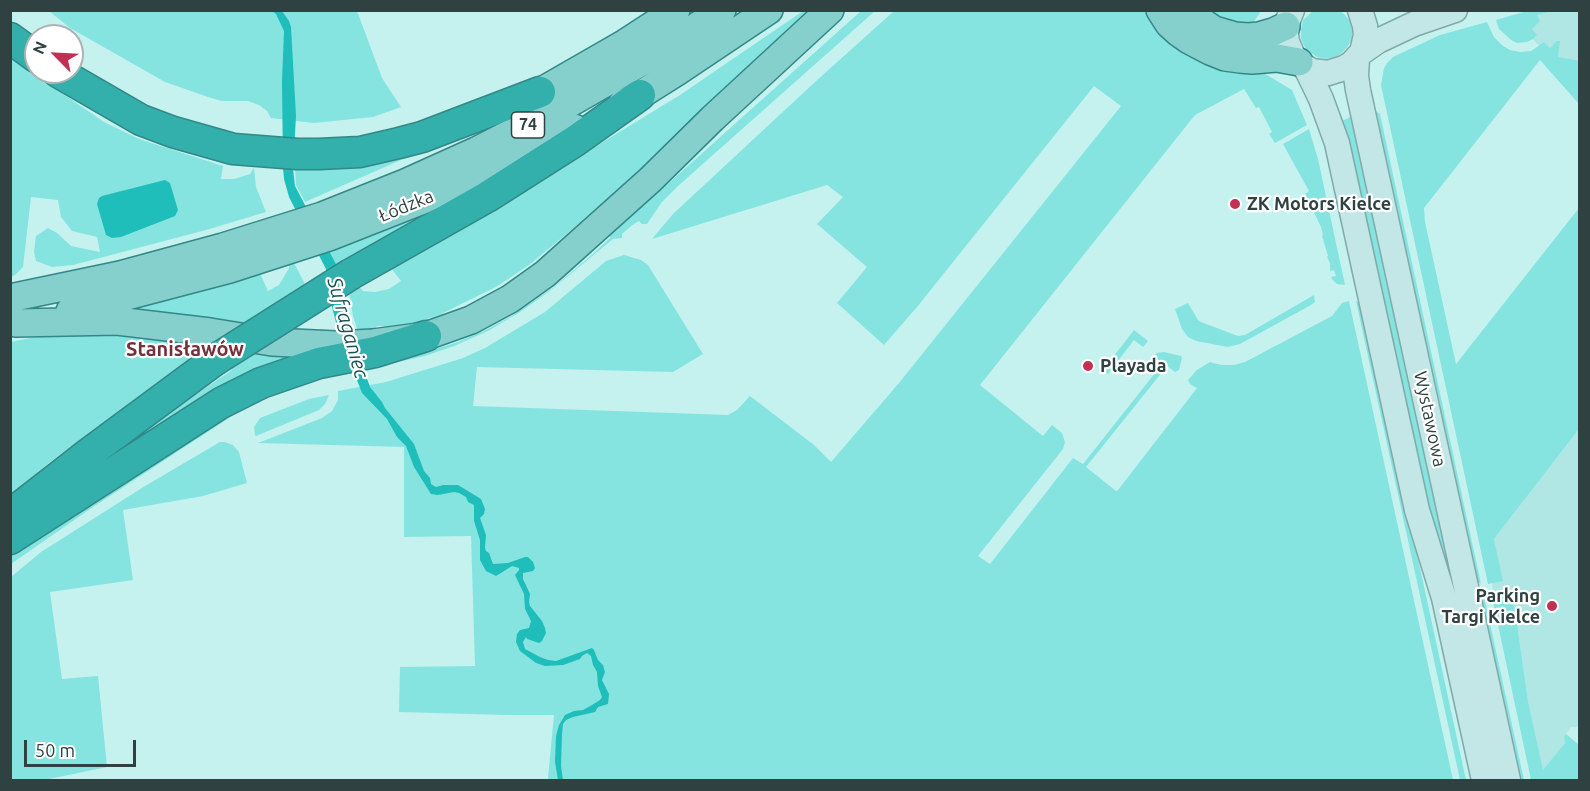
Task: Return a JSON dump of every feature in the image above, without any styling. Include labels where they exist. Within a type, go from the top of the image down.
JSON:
[{"type":"highway","points":[[10,38],[24,49]]},
{"type":"highway","points":[[10,45],[24,52]]},
{"type":"highway","points":[[79,84],[141,120],[173,132],[233,149],[297,154],[360,152],[399,143],[422,137],[540,92]]},
{"type":"highway","points":[[10,514],[215,360],[351,274],[487,197],[575,141],[639,95]]},
{"type":"highway","points":[[10,538],[221,403],[318,354],[374,347],[426,336]]},
{"type":"main road","name":"74","points":[[325,226],[408,166],[490,123],[622,45],[676,10]]},
{"type":"main road","name":"Łódzka","points":[[325,226],[539,120],[650,57],[722,10]]},
{"type":"main road","name":"Łódzka","points":[[12,315],[105,303],[189,281],[263,247],[325,226],[423,200],[505,163],[639,95],[769,10]]},
{"type":"main road","points":[[426,336],[471,320],[510,299],[545,273],[650,180],[712,118],[830,10]]},
{"type":"main road","points":[[1160,10],[1169,24],[1179,33],[1210,51],[1240,59],[1277,58],[1302,64]]},
{"type":"main road","points":[[1189,10],[1214,30],[1235,36],[1259,36],[1273,32],[1289,18]]},
{"type":"main road","points":[[12,315],[117,321],[210,332],[272,342],[318,354]]},
{"type":"street","name":"Wystawowa","points":[[1359,10],[1366,35],[1359,55],[1356,76],[1358,90],[1508,780]]},
{"type":"street","points":[[1302,64],[1320,72],[1337,71],[1352,64],[1359,55],[1378,41],[1428,18],[1455,10]]},
{"type":"street","name":"Wystawowa","points":[[1289,18],[1287,42],[1293,56],[1302,64],[1321,99],[1337,143],[1417,510],[1444,598],[1484,780]]},
{"type":"shaded area","points":[[49,11],[357,11],[382,78],[401,107],[373,117],[314,123],[271,118],[267,111],[259,105],[248,101],[222,101],[165,82],[84,36],[84,24],[65,24]]},
{"type":"shaded area","points":[[803,11],[812,11],[670,143],[529,265],[496,287],[439,315],[388,331],[383,326],[377,326],[370,333],[359,335],[349,292],[358,285],[363,291],[375,292],[389,289],[401,281],[391,268],[680,95]]},
{"type":"shaded area","points":[[861,11],[875,11],[678,186],[662,202],[647,224],[639,221],[631,226],[622,234],[622,238],[613,239],[550,291],[488,331],[425,356],[380,366],[458,342],[488,329],[553,288]]},
{"type":"shaded area","points":[[894,11],[1144,11],[1164,35],[1262,72],[1292,90],[1307,125],[1275,143],[1269,134],[1272,132],[1259,107],[1256,108],[1244,89],[1195,115],[980,385],[1043,436],[1052,425],[1062,433],[1065,442],[1063,449],[978,556],[990,564],[1073,458],[1083,464],[1163,363],[1154,356],[1157,353],[1164,352],[1181,356],[1179,370],[1175,372],[1167,366],[1086,467],[1116,491],[1197,388],[1188,380],[1197,370],[1210,362],[1234,365],[1245,362],[1332,316],[1342,303],[1349,301],[1453,780],[549,780],[554,715],[399,712],[400,667],[475,666],[471,536],[404,537],[404,447],[258,443],[322,418],[332,411],[338,400],[338,391],[386,382],[463,358],[485,348],[545,312],[606,261],[624,255],[641,260],[648,265],[703,354],[673,372],[477,367],[473,406],[728,415],[737,410],[750,396],[814,445],[831,462],[899,383],[1121,106],[1094,86],[884,345],[837,303],[867,267],[817,224],[843,197],[827,185],[652,239],[673,214]]},
{"type":"shaded area","points":[[1205,11],[1261,11],[1251,26],[1232,23]]},
{"type":"shaded area","points":[[1313,11],[1340,11],[1350,21],[1352,38],[1342,53],[1326,59],[1317,57],[1304,46],[1301,38],[1303,20]]},
{"type":"shaded area","points":[[1527,11],[1552,11],[1537,15],[1540,21],[1532,29],[1537,35],[1533,39],[1517,43],[1499,29],[1496,20]]},
{"type":"shaded area","points":[[1552,11],[1579,11],[1579,67],[1556,64],[1516,21]]},
{"type":"shaded area","points":[[1487,22],[1494,37],[1510,50],[1531,51],[1544,42],[1550,48],[1560,41],[1558,57],[1580,61],[1579,104],[1540,60],[1424,208],[1425,222],[1456,364],[1579,208],[1579,429],[1494,539],[1503,581],[1488,584],[1381,85],[1384,68],[1393,57],[1440,35]]},
{"type":"shaded area","points":[[11,59],[24,67],[24,84],[49,84],[104,122],[139,139],[223,166],[221,179],[234,179],[250,174],[254,168],[256,187],[266,212],[73,265],[52,267],[36,261],[34,252],[36,236],[48,228],[71,246],[100,252],[97,237],[72,231],[61,217],[58,200],[31,197],[23,267],[11,277]]},
{"type":"shaded area","points":[[1376,111],[1380,114],[1481,584],[1475,579],[1372,112]]},
{"type":"shaded area","points":[[1352,116],[1498,780],[1493,780],[1433,534],[1340,122]]},
{"type":"shaded area","points":[[1309,129],[1318,159],[1345,285],[1337,284],[1331,277],[1336,276],[1334,270],[1330,271],[1321,227],[1305,194],[1309,191],[1283,144]]},
{"type":"shaded area","points":[[442,142],[305,202],[296,185],[295,167]]},
{"type":"shaded area","points":[[475,187],[337,266],[327,249]]},
{"type":"shaded area","points":[[293,261],[306,286],[242,328],[103,312],[259,271],[268,291],[279,285],[289,268],[289,262]]},
{"type":"shaded area","points":[[1314,295],[1315,302],[1311,305],[1240,344],[1228,347],[1196,341],[1188,337],[1182,329],[1175,309],[1188,303],[1201,322],[1238,336],[1245,335]]},
{"type":"shaded area","points":[[1356,301],[1363,305],[1466,780],[1460,780]]},
{"type":"shaded area","points":[[1134,330],[1148,341],[1143,347],[1134,340],[1108,374],[1103,370]]},
{"type":"shaded area","points":[[98,332],[215,343],[50,462],[11,495],[11,342],[50,334]]},
{"type":"shaded area","points":[[256,349],[304,354],[11,526],[95,463],[232,370],[230,366]]},
{"type":"shaded area","points":[[303,383],[268,397],[232,416],[11,564],[11,549],[221,413]]},
{"type":"shaded area","points":[[329,395],[319,410],[255,435],[254,427],[260,418],[309,399]]},
{"type":"shaded area","points":[[1579,429],[1579,724],[1577,727],[1571,727],[1564,737],[1565,743],[1543,771],[1528,701],[1515,610],[1503,593],[1493,592],[1492,583],[1502,581],[1494,539]]},
{"type":"shaded area","points":[[220,442],[233,445],[239,452],[247,483],[203,496],[123,510],[133,580],[50,592],[62,679],[98,676],[107,767],[44,780],[11,780],[11,577],[41,552]]},
{"type":"shaded area","points":[[1491,592],[1505,595],[1512,602],[1515,610],[1528,701],[1543,770],[1565,743],[1566,734],[1579,745],[1579,780],[1531,780]]},
{"type":"shaded area","points":[[1484,594],[1524,780],[1517,780],[1479,595]]},
{"type":"water","name":"Sufraganiec","points":[[272,11],[282,11],[291,27],[296,116],[293,169],[295,186],[337,266],[345,319],[370,387],[414,444],[431,484],[436,487],[458,485],[481,499],[485,509],[480,518],[486,535],[485,548],[493,564],[508,563],[525,557],[533,562],[535,568],[533,571],[523,573],[523,579],[530,594],[530,606],[542,621],[546,633],[539,643],[526,637],[523,642],[525,649],[540,657],[556,661],[592,648],[603,665],[605,672],[602,680],[609,694],[608,704],[598,707],[595,712],[566,720],[563,724],[561,766],[563,780],[558,780],[555,762],[556,736],[559,725],[565,715],[583,710],[602,697],[591,656],[587,653],[580,659],[563,665],[545,666],[536,663],[520,651],[516,642],[517,634],[520,630],[529,628],[531,621],[525,609],[524,594],[515,575],[519,568],[512,566],[496,576],[486,571],[480,560],[480,540],[474,521],[474,505],[459,493],[431,494],[414,467],[406,446],[397,437],[387,419],[362,393],[339,334],[326,269],[289,197],[284,179],[282,81],[284,31],[276,14]]},
{"type":"water","points":[[165,180],[170,183],[178,210],[175,216],[121,237],[112,238],[106,235],[97,204],[99,198]]},
{"type":"place","name":"ZK Motors Kielce","points":[[1235,204]]},
{"type":"place","name":"Playada","points":[[1088,366]]},
{"type":"place","name":"Parking Targi Kielce","points":[[1552,606]]},
{"type":"district","name":"Stanisławów","points":[[185,349]]}]
